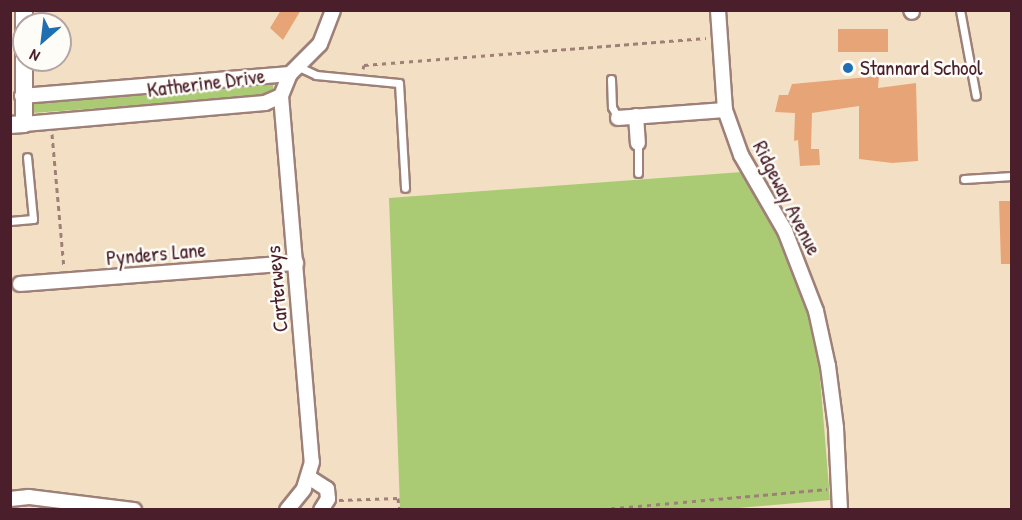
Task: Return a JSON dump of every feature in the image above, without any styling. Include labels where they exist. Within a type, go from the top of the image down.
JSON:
[{"type":"street","points":[[16,96],[24,10]]},
{"type":"street","points":[[295,71],[320,45],[333,10]]},
{"type":"street","name":"Ridgeway Avenue","points":[[718,10],[725,110],[741,155],[785,231],[816,311],[829,376],[840,510]]},
{"type":"street","name":"Katherine Drive","points":[[295,71],[281,96],[265,103],[17,124],[16,96],[295,71]]},
{"type":"street","name":"Carterweys","points":[[281,96],[312,462],[310,478]]},
{"type":"street","points":[[618,118],[725,110]]},
{"type":"street","points":[[636,116],[638,142]]},
{"type":"street","name":"Pynders Lane","points":[[20,284],[296,263]]},
{"type":"street","points":[[287,510],[310,478],[327,489],[325,504]]},
{"type":"street","points":[[10,500],[29,497],[134,510]]},
{"type":"lane","points":[[960,10],[976,96]]},
{"type":"lane","points":[[295,71],[399,83],[405,188]]},
{"type":"lane","points":[[611,79],[612,107],[618,118]]},
{"type":"lane","points":[[638,142],[639,173]]},
{"type":"lane","points":[[10,221],[33,219],[27,157]]},
{"type":"lane","points":[[964,179],[1011,176]]},
{"type":"path","points":[[361,78],[364,65],[720,37]]},
{"type":"path","points":[[52,129],[65,282]]},
{"type":"path","points":[[593,510],[838,488]]},
{"type":"path","points":[[325,504],[398,498],[399,510]]},
{"type":"green space","points":[[273,83],[274,96],[31,113],[31,100]]},
{"type":"green space","points":[[742,172],[781,236],[807,305],[819,365],[830,500],[716,510],[400,509],[389,198]]},
{"type":"building","points":[[281,10],[301,10],[283,40],[270,28]]},
{"type":"building","points":[[838,29],[888,29],[888,52],[838,52]]},
{"type":"building","points":[[879,76],[878,88],[916,83],[918,161],[892,163],[859,159],[859,106],[812,113],[811,149],[819,149],[820,165],[800,166],[798,140],[794,141],[795,113],[775,112],[779,95],[788,95],[792,84]]},
{"type":"building","points":[[999,201],[1011,201],[1011,264],[1001,264]]},
{"type":"place","name":"Stannard School","points":[[848,68]]}]
